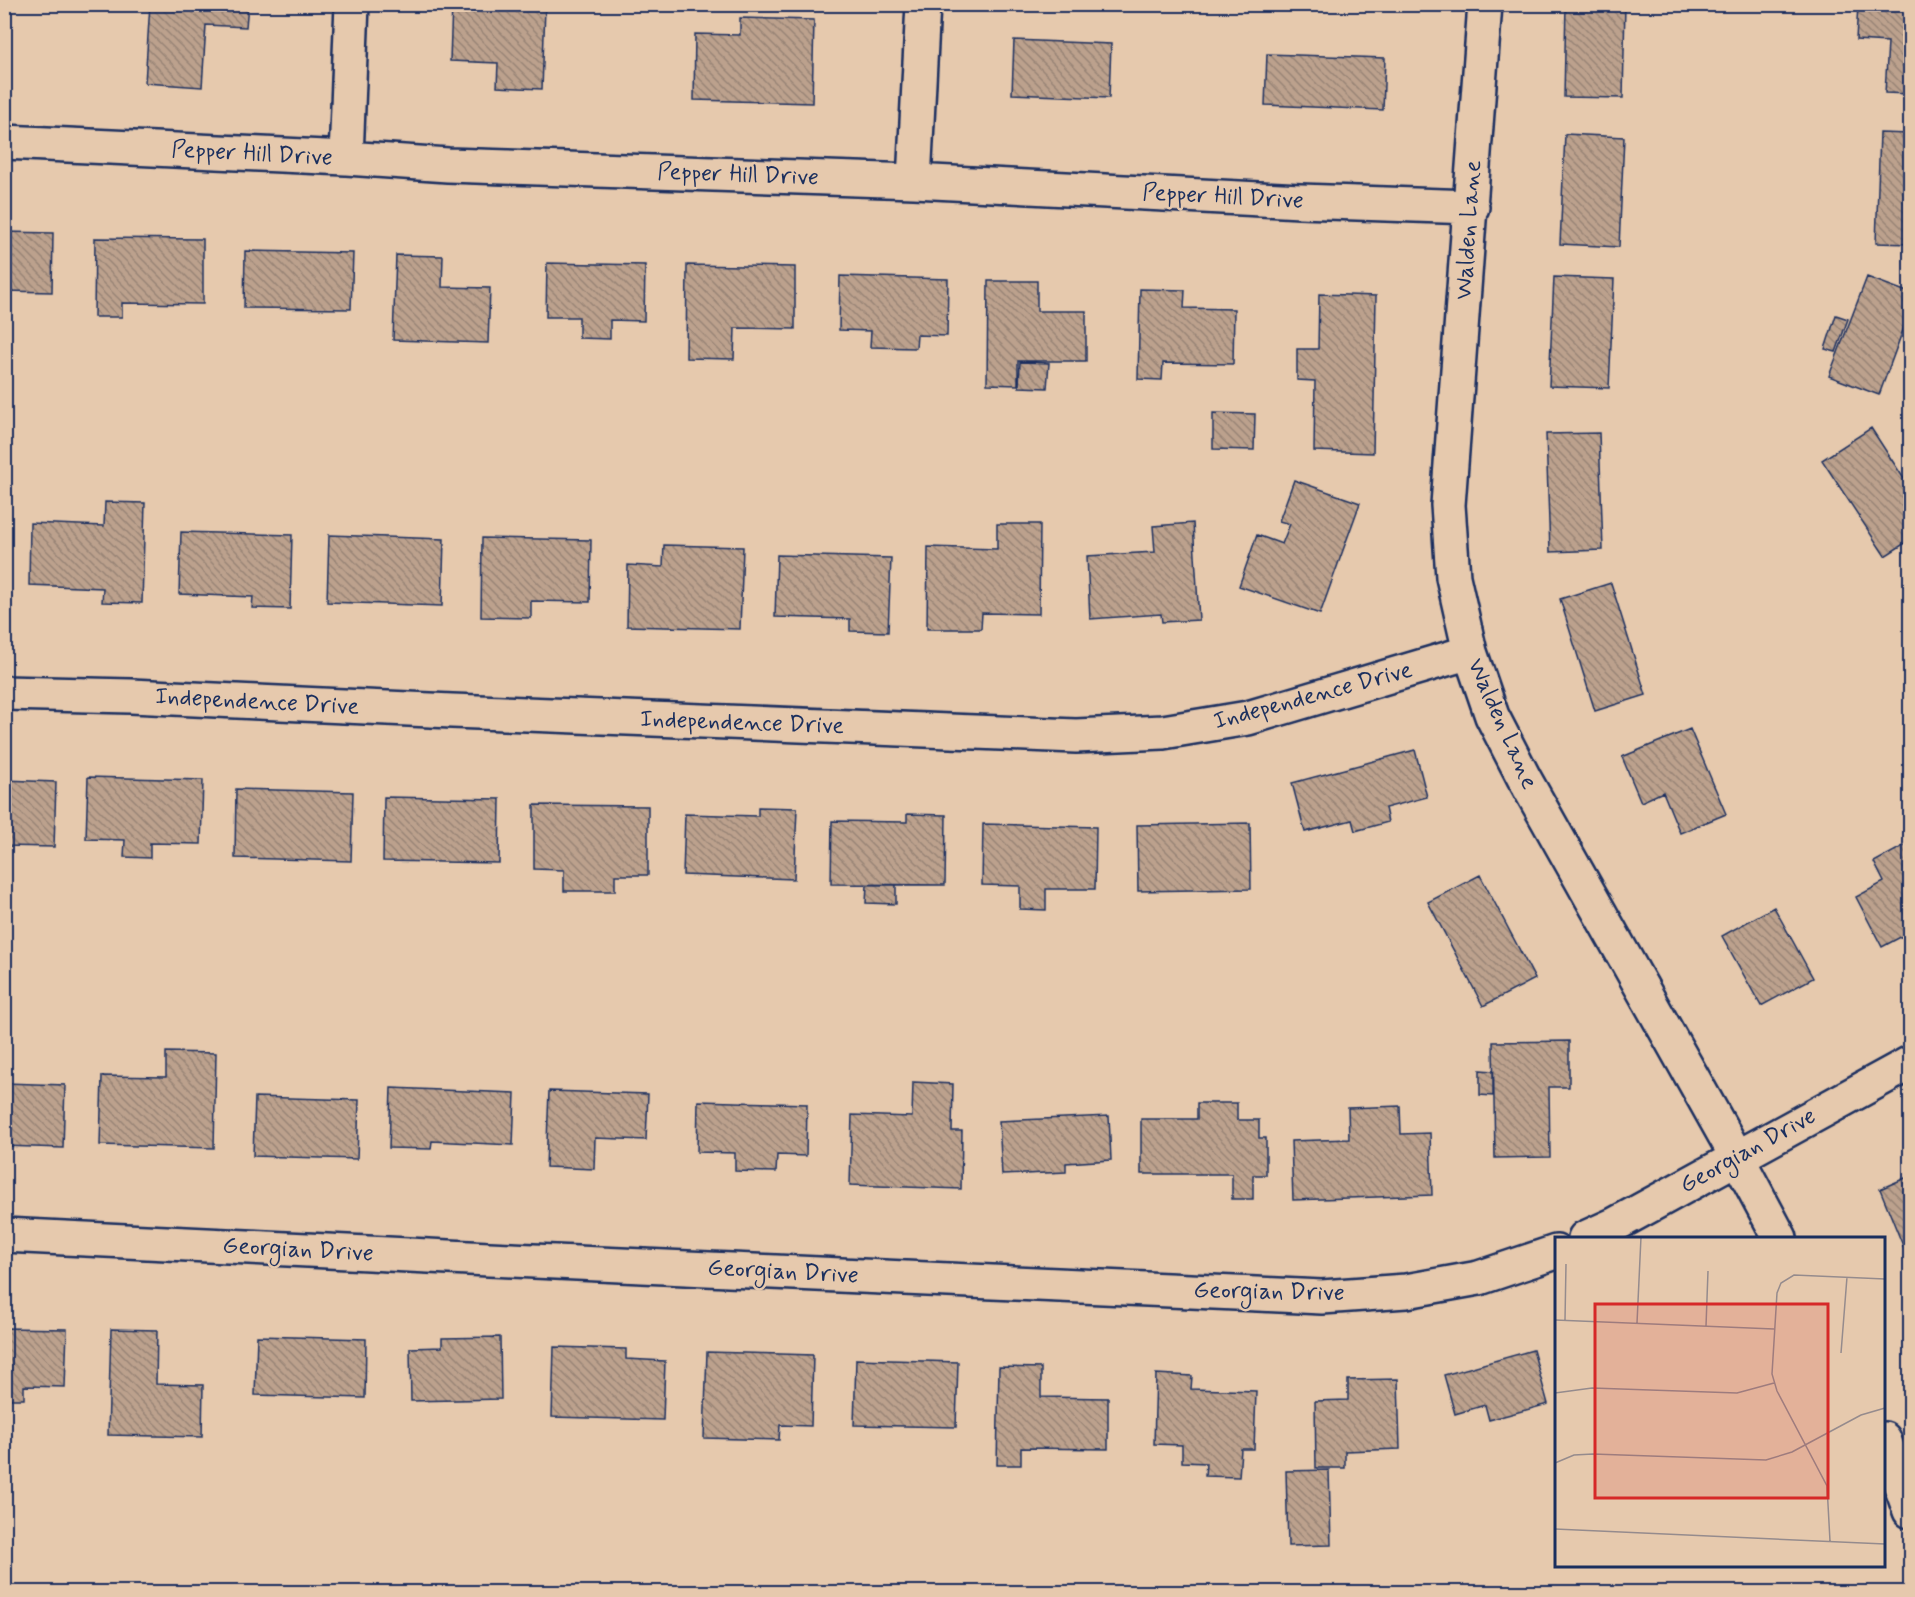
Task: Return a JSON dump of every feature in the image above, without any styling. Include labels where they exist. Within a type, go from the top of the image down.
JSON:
[{"type":"street","points":[[346,159],[352,4]]},
{"type":"street","points":[[914,182],[923,4]]},
{"type":"street","name":"Walden Lane","points":[[1485,4],[1472,207],[1448,505],[1453,577],[1470,652],[1492,716],[1524,778],[1737,1157],[1779,1237]]},
{"type":"street","name":"Pepper Hill Drive","points":[[4,142],[448,165],[914,182],[1472,207]]},
{"type":"street","name":"Independence Drive","points":[[4,693],[130,696],[1076,736],[1163,732],[1248,718],[1470,652]]},
{"type":"street","name":"Georgian Drive","points":[[1589,1237],[1911,1063]]},
{"type":"street","name":"Georgian Drive","points":[[4,1235],[1322,1297],[1406,1291],[1479,1278],[1555,1253]]},
{"type":"street","points":[[1885,1442],[1911,1511]]},
{"type":"building","points":[[150,4],[248,4],[246,27],[206,25],[202,87],[145,83]]},
{"type":"building","points":[[452,4],[545,8],[542,89],[497,87],[498,63],[450,61]]},
{"type":"building","points":[[1566,4],[1625,4],[1623,98],[1564,97]]},
{"type":"building","points":[[1858,4],[1910,4],[1910,94],[1885,93],[1888,42],[1856,40]]},
{"type":"building","points":[[740,18],[814,20],[812,103],[694,100],[695,34],[740,35]]},
{"type":"building","points":[[1014,40],[1111,44],[1109,98],[1012,94]]},
{"type":"building","points":[[1267,54],[1385,58],[1383,110],[1265,105]]},
{"type":"building","points":[[1880,133],[1910,134],[1910,244],[1876,243]]},
{"type":"building","points":[[1565,134],[1624,137],[1619,247],[1560,244]]},
{"type":"building","points":[[4,232],[53,233],[52,292],[4,291]]},
{"type":"building","points":[[95,238],[203,239],[203,304],[122,303],[122,317],[94,317]]},
{"type":"building","points":[[245,251],[353,253],[351,309],[244,308]]},
{"type":"building","points":[[396,255],[443,256],[442,287],[490,288],[488,343],[393,340]]},
{"type":"building","points":[[547,263],[645,265],[644,321],[610,320],[610,339],[579,338],[579,317],[546,317]]},
{"type":"building","points":[[687,265],[795,267],[795,329],[735,328],[734,359],[686,358]]},
{"type":"building","points":[[840,276],[948,279],[947,336],[917,335],[916,348],[870,347],[871,331],[839,330]]},
{"type":"building","points":[[1554,277],[1614,279],[1609,388],[1549,386]]},
{"type":"building","points":[[1867,277],[1910,293],[1910,311],[1879,395],[1829,376]]},
{"type":"building","points":[[988,281],[1037,281],[1037,311],[1086,311],[1086,361],[1018,361],[1018,385],[987,384]]},
{"type":"building","points":[[1140,289],[1185,290],[1184,308],[1234,309],[1233,364],[1163,363],[1162,380],[1138,379]]},
{"type":"building","points":[[1319,294],[1376,296],[1373,453],[1314,451],[1315,381],[1297,380],[1297,349],[1318,349]]},
{"type":"building","points":[[1836,315],[1848,319],[1836,352],[1825,349]]},
{"type":"building","points":[[1020,362],[1049,363],[1047,388],[1019,387]]},
{"type":"building","points":[[1213,413],[1255,414],[1254,450],[1213,449]]},
{"type":"building","points":[[1871,428],[1910,488],[1910,540],[1885,556],[1822,460]]},
{"type":"building","points":[[1599,433],[1603,550],[1550,552],[1546,434]]},
{"type":"building","points":[[1294,480],[1360,503],[1320,614],[1239,586],[1257,535],[1282,544],[1290,524],[1279,521]]},
{"type":"building","points":[[105,502],[145,503],[142,603],[102,602],[103,588],[29,585],[30,523],[104,526]]},
{"type":"building","points":[[1193,523],[1199,620],[1162,622],[1161,614],[1090,619],[1087,556],[1155,552],[1153,526]]},
{"type":"building","points":[[997,524],[1040,524],[1039,614],[982,613],[981,629],[927,629],[928,547],[997,549]]},
{"type":"building","points":[[181,532],[292,535],[290,609],[252,608],[253,597],[179,594]]},
{"type":"building","points":[[329,535],[444,539],[442,606],[327,602]]},
{"type":"building","points":[[482,538],[591,540],[590,602],[531,601],[531,618],[481,617]]},
{"type":"building","points":[[664,545],[743,547],[740,629],[627,626],[628,565],[663,567]]},
{"type":"building","points":[[777,555],[891,558],[888,632],[850,631],[850,619],[775,617]]},
{"type":"building","points":[[1611,583],[1646,695],[1595,711],[1560,599]]},
{"type":"building","points":[[1690,729],[1726,814],[1680,833],[1663,792],[1641,802],[1622,757]]},
{"type":"building","points":[[1415,750],[1427,797],[1385,808],[1388,822],[1355,831],[1352,820],[1305,832],[1292,783]]},
{"type":"building","points":[[88,777],[203,780],[201,844],[150,843],[150,858],[124,857],[125,840],[86,839]]},
{"type":"building","points":[[4,780],[56,782],[54,847],[4,846]]},
{"type":"building","points":[[236,789],[353,792],[351,861],[235,858]]},
{"type":"building","points":[[384,797],[500,799],[499,863],[383,861]]},
{"type":"building","points":[[534,805],[648,806],[648,875],[615,875],[615,891],[564,891],[564,870],[534,869]]},
{"type":"building","points":[[758,807],[797,808],[794,879],[683,875],[685,814],[758,816]]},
{"type":"building","points":[[907,814],[946,815],[945,885],[831,884],[832,821],[907,822]]},
{"type":"building","points":[[1250,823],[1251,889],[1138,891],[1137,825]]},
{"type":"building","points":[[983,824],[1096,827],[1095,889],[1046,889],[1046,910],[1020,909],[1020,886],[982,885]]},
{"type":"building","points":[[1907,844],[1910,851],[1910,932],[1882,947],[1856,897],[1884,882],[1874,862]]},
{"type":"building","points":[[1480,875],[1535,979],[1483,1006],[1428,902]]},
{"type":"building","points":[[867,885],[896,885],[896,904],[866,903]]},
{"type":"building","points":[[1774,907],[1813,978],[1761,1006],[1722,936]]},
{"type":"building","points":[[1569,1041],[1569,1087],[1549,1087],[1550,1157],[1495,1158],[1493,1042]]},
{"type":"building","points":[[166,1052],[216,1053],[214,1148],[100,1145],[102,1076],[166,1077]]},
{"type":"building","points":[[1480,1070],[1493,1071],[1493,1096],[1480,1095]]},
{"type":"building","points":[[913,1082],[953,1084],[952,1131],[962,1131],[961,1189],[850,1185],[852,1115],[912,1117]]},
{"type":"building","points":[[4,1083],[65,1085],[63,1148],[4,1146]]},
{"type":"building","points":[[391,1088],[515,1093],[513,1145],[432,1141],[431,1149],[389,1148]]},
{"type":"building","points":[[549,1091],[648,1094],[646,1140],[595,1138],[594,1169],[546,1167]]},
{"type":"building","points":[[255,1097],[359,1100],[357,1159],[253,1156]]},
{"type":"building","points":[[698,1101],[807,1104],[806,1156],[777,1155],[776,1172],[735,1171],[735,1153],[697,1152]]},
{"type":"building","points":[[1197,1103],[1237,1103],[1237,1120],[1259,1120],[1259,1138],[1266,1138],[1266,1175],[1253,1175],[1253,1199],[1232,1199],[1232,1174],[1141,1174],[1141,1119],[1197,1119]]},
{"type":"building","points":[[1400,1106],[1401,1134],[1430,1133],[1432,1195],[1293,1200],[1291,1141],[1349,1139],[1348,1108]]},
{"type":"building","points":[[1109,1116],[1111,1160],[1066,1163],[1066,1172],[1002,1175],[999,1121]]},
{"type":"building","points":[[1910,1176],[1910,1263],[1880,1189]]},
{"type":"building","points":[[4,1328],[67,1329],[65,1387],[24,1386],[24,1399],[4,1399]]},
{"type":"building","points":[[111,1329],[157,1330],[156,1384],[203,1385],[202,1437],[108,1435]]},
{"type":"building","points":[[257,1336],[366,1339],[365,1398],[255,1395]]},
{"type":"building","points":[[500,1337],[501,1399],[411,1401],[410,1348],[442,1347],[442,1338]]},
{"type":"building","points":[[554,1347],[626,1349],[626,1359],[665,1361],[663,1420],[552,1417]]},
{"type":"building","points":[[1533,1350],[1548,1404],[1489,1420],[1485,1405],[1455,1414],[1444,1375]]},
{"type":"building","points":[[707,1352],[813,1355],[811,1426],[780,1425],[779,1440],[704,1438]]},
{"type":"building","points":[[856,1359],[958,1362],[956,1427],[854,1425]]},
{"type":"building","points":[[999,1367],[1041,1368],[1041,1397],[1108,1398],[1108,1449],[1021,1448],[1021,1465],[997,1465]]},
{"type":"building","points":[[1156,1374],[1192,1376],[1191,1389],[1256,1391],[1254,1449],[1241,1449],[1239,1477],[1205,1476],[1206,1463],[1182,1462],[1182,1445],[1154,1444]]},
{"type":"building","points":[[1398,1379],[1400,1449],[1345,1451],[1345,1468],[1316,1468],[1315,1401],[1348,1400],[1348,1380]]},
{"type":"building","points":[[1329,1470],[1331,1545],[1288,1546],[1286,1471]]}]
